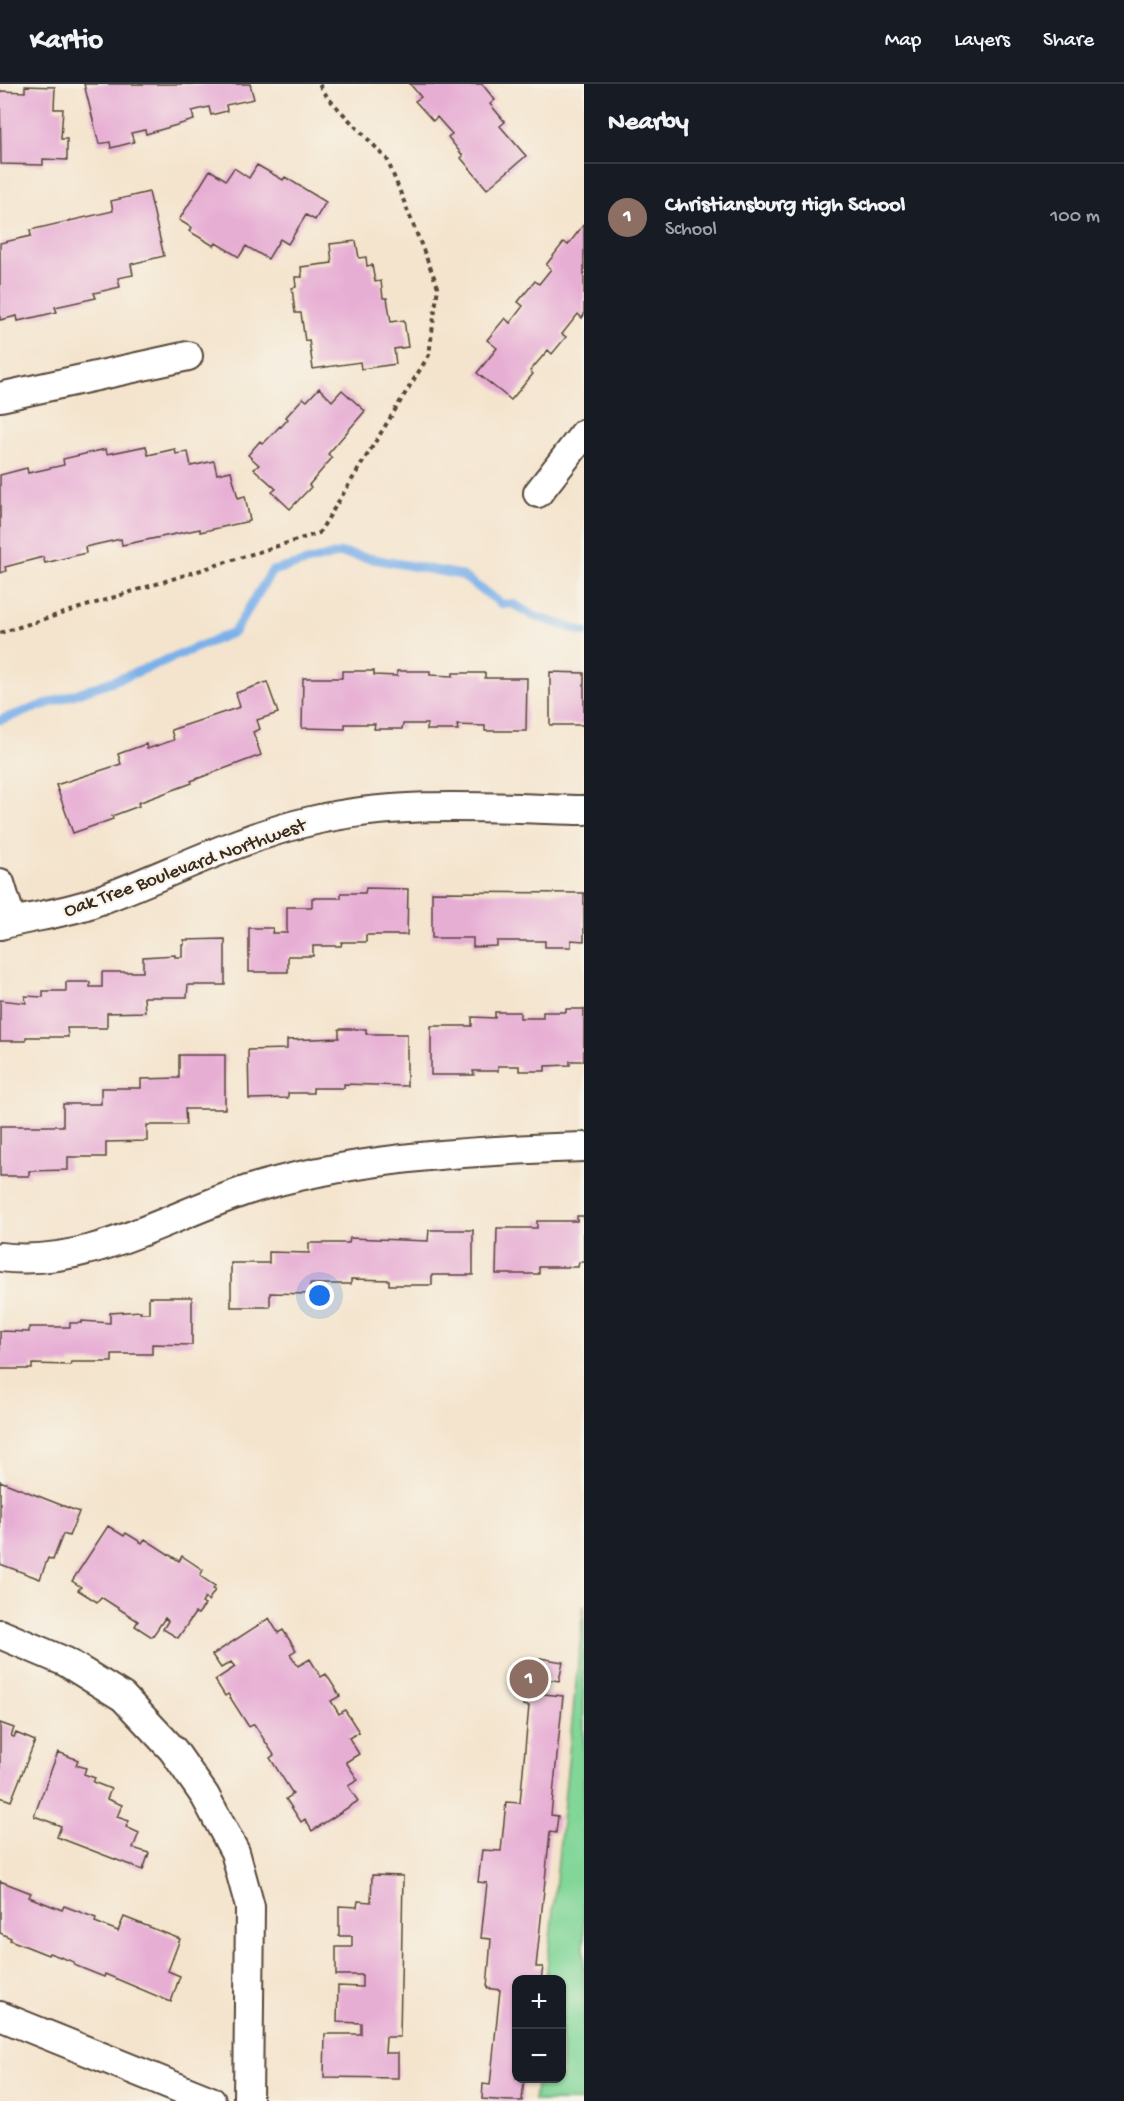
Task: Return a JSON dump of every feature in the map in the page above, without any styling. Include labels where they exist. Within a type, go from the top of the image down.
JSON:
[{"type":"street","points":[[0,397],[188,356]]},
{"type":"street","points":[[538,493],[584,434]]},
{"type":"street","name":"Oak Tree Boulevard Northwest","points":[[6,923],[86,905],[259,836],[311,821],[371,810],[435,807],[584,810]]},
{"type":"street","points":[[0,883],[6,923]]},
{"type":"street","points":[[0,1257],[68,1254],[124,1239],[190,1211],[264,1185],[352,1166],[443,1155],[584,1147]]},
{"type":"street","points":[[0,1634],[66,1662],[123,1697],[173,1750],[205,1796],[235,1852],[250,1907],[248,2101]]},
{"type":"street","points":[[0,2016],[211,2101]]},
{"type":"path","points":[[0,633],[319,533],[429,355],[438,287],[387,159],[328,98],[320,84]]},
{"type":"green space","points":[[584,1604],[584,2101],[534,2101],[536,2083],[566,2083],[566,1975],[546,1975]]},
{"type":"building","points":[[84,84],[250,84],[254,99],[226,105],[227,111],[211,115],[209,107],[192,111],[194,120],[146,134],[145,130],[131,133],[134,142],[111,148],[110,142],[99,144]]},
{"type":"building","points":[[410,84],[482,84],[495,100],[490,104],[505,122],[500,126],[526,156],[487,189],[461,158],[463,156],[448,137],[452,134],[437,117],[433,121],[415,101],[421,97]]},
{"type":"building","points":[[25,86],[55,87],[54,109],[63,109],[61,139],[67,139],[67,160],[43,159],[43,165],[1,164],[0,91],[25,92]]},
{"type":"building","points":[[257,165],[283,180],[285,177],[326,202],[315,220],[306,215],[288,244],[280,239],[268,259],[246,246],[239,257],[216,243],[214,246],[189,231],[192,228],[179,220],[210,170],[226,180],[234,168],[249,178]]},
{"type":"building","points":[[149,192],[164,256],[131,264],[133,275],[118,278],[120,287],[94,293],[96,298],[55,307],[57,312],[18,321],[17,316],[0,320],[0,243],[31,236],[30,230],[113,211],[111,201]]},
{"type":"building","points":[[584,224],[584,315],[582,318],[578,314],[562,334],[566,337],[552,354],[548,350],[530,371],[533,374],[511,400],[477,373],[497,348],[487,340],[505,318],[510,323],[523,306],[518,302],[535,281],[539,284],[551,269],[546,265],[564,242],[568,245]]},
{"type":"building","points":[[356,241],[359,258],[366,257],[367,266],[372,265],[375,282],[381,281],[383,298],[387,298],[391,322],[404,320],[408,347],[394,349],[396,364],[361,369],[360,362],[313,369],[309,340],[305,341],[301,313],[295,313],[292,288],[296,287],[295,277],[302,277],[301,267],[332,263],[330,244]]},
{"type":"building","points":[[319,388],[332,401],[342,390],[365,411],[328,454],[332,458],[309,485],[311,487],[290,509],[272,492],[276,489],[254,469],[259,465],[248,455],[260,441],[263,444],[281,427],[288,419],[286,417],[303,398],[307,401]]},
{"type":"building","points":[[146,446],[148,455],[175,449],[176,454],[188,452],[191,466],[214,461],[217,474],[231,471],[238,498],[245,496],[250,521],[122,545],[121,539],[85,547],[86,553],[45,563],[43,557],[5,567],[6,571],[0,573],[0,475],[27,468],[28,473],[64,465],[63,459],[106,449],[107,454]]},
{"type":"building","points":[[342,671],[374,671],[374,675],[397,676],[397,671],[430,671],[430,675],[453,676],[453,673],[485,673],[485,678],[527,678],[526,731],[485,731],[485,726],[457,725],[458,730],[427,730],[427,724],[403,724],[402,729],[374,729],[375,724],[345,724],[345,729],[302,728],[303,678],[342,678]]},
{"type":"building","points":[[550,672],[584,673],[584,725],[550,725]]},
{"type":"building","points":[[267,682],[278,713],[257,720],[260,729],[253,732],[261,755],[191,781],[192,783],[138,803],[139,806],[112,816],[113,819],[73,833],[56,785],[121,764],[118,754],[146,744],[147,749],[174,740],[171,730],[240,707],[236,693]]},
{"type":"building","points":[[366,888],[408,889],[407,935],[366,935],[366,942],[342,942],[341,946],[313,946],[313,956],[288,956],[288,972],[249,972],[249,928],[273,928],[272,933],[287,933],[287,907],[312,907],[312,898],[341,898],[341,893],[365,893]]},
{"type":"building","points":[[432,892],[584,893],[584,941],[571,940],[571,947],[545,947],[545,941],[497,941],[497,946],[473,947],[473,938],[432,938]]},
{"type":"building","points":[[225,939],[225,985],[188,985],[187,997],[144,997],[145,1012],[107,1013],[107,1028],[67,1028],[68,1037],[26,1037],[26,1041],[0,1041],[0,1000],[26,1003],[25,996],[43,997],[43,991],[66,991],[66,982],[90,982],[90,987],[102,987],[102,972],[143,972],[143,957],[175,955],[175,957],[182,957],[184,940]]},
{"type":"building","points":[[566,1009],[584,1009],[584,1061],[570,1061],[570,1065],[545,1066],[545,1071],[519,1071],[519,1066],[498,1066],[498,1071],[473,1071],[474,1075],[431,1075],[431,1026],[472,1026],[472,1017],[495,1018],[495,1012],[520,1012],[520,1018],[543,1018],[543,1012],[566,1012]]},
{"type":"building","points":[[339,1029],[366,1029],[366,1034],[407,1034],[407,1086],[344,1084],[344,1088],[313,1088],[313,1093],[288,1093],[288,1098],[249,1099],[248,1050],[287,1049],[287,1040],[339,1038]]},
{"type":"building","points":[[179,1055],[225,1055],[225,1109],[185,1109],[186,1125],[147,1125],[147,1141],[106,1142],[106,1157],[68,1157],[68,1170],[29,1171],[29,1176],[0,1176],[0,1126],[63,1126],[63,1104],[101,1104],[101,1088],[141,1088],[141,1079],[179,1078]]},
{"type":"building","points":[[577,1216],[584,1216],[584,1262],[579,1262],[578,1267],[539,1267],[539,1274],[496,1274],[497,1228],[537,1228],[537,1221],[577,1221]]},
{"type":"building","points":[[429,1230],[473,1230],[473,1275],[432,1275],[432,1285],[389,1285],[389,1280],[351,1279],[351,1284],[310,1284],[310,1294],[270,1293],[270,1307],[231,1307],[231,1263],[269,1263],[269,1252],[309,1253],[309,1243],[349,1243],[350,1238],[428,1241]]},
{"type":"building","points":[[149,1297],[192,1297],[192,1345],[152,1344],[152,1354],[112,1354],[112,1362],[71,1362],[70,1365],[32,1364],[32,1369],[0,1369],[0,1331],[29,1332],[29,1327],[70,1327],[70,1323],[82,1323],[82,1321],[110,1323],[110,1313],[141,1311],[140,1313],[149,1313]]},
{"type":"building","points":[[0,1481],[79,1512],[69,1536],[63,1534],[53,1560],[48,1558],[40,1579],[0,1564]]},
{"type":"building","points":[[108,1526],[142,1543],[145,1539],[179,1561],[182,1556],[203,1570],[200,1576],[215,1586],[208,1601],[205,1598],[202,1603],[205,1605],[198,1614],[195,1613],[178,1638],[163,1629],[168,1621],[165,1618],[152,1637],[135,1626],[138,1621],[101,1597],[97,1602],[78,1590],[81,1587],[72,1581]]},
{"type":"building","points":[[269,1618],[278,1633],[283,1630],[296,1650],[290,1654],[298,1666],[310,1659],[321,1677],[326,1674],[340,1696],[331,1701],[339,1714],[345,1710],[359,1732],[349,1738],[359,1754],[346,1762],[358,1780],[348,1786],[358,1801],[312,1831],[305,1819],[301,1822],[286,1799],[293,1794],[270,1758],[274,1755],[254,1724],[249,1727],[228,1694],[225,1696],[215,1680],[235,1667],[231,1662],[221,1668],[212,1655]]},
{"type":"building","points":[[540,1658],[563,1662],[559,1681],[536,1677]]},
{"type":"building","points":[[524,1692],[563,1696],[551,1815],[558,1816],[556,1833],[550,1832],[536,1967],[543,1967],[542,1975],[512,1975],[512,2083],[524,2083],[522,2101],[510,2101],[482,2099],[483,2084],[490,2085],[500,1990],[487,1988],[491,1939],[481,1938],[487,1883],[478,1882],[482,1850],[501,1851],[506,1802],[520,1803],[529,1706],[523,1705]]},
{"type":"building","points":[[0,1723],[14,1728],[11,1736],[14,1737],[16,1733],[35,1741],[11,1801],[0,1797]]},
{"type":"building","points":[[58,1752],[78,1760],[76,1765],[86,1768],[84,1774],[95,1778],[93,1782],[111,1789],[107,1799],[122,1805],[117,1817],[129,1821],[126,1827],[139,1833],[133,1848],[149,1853],[143,1870],[57,1837],[61,1826],[34,1816]]},
{"type":"building","points":[[372,1875],[403,1876],[400,2037],[386,2037],[385,2053],[398,2053],[398,2078],[324,2077],[325,2034],[361,2034],[361,2023],[337,2022],[338,1986],[362,1987],[362,1975],[336,1975],[336,1947],[352,1947],[352,1936],[339,1936],[339,1906],[357,1907],[358,1901],[371,1902]]},
{"type":"building","points":[[0,1881],[31,1893],[29,1897],[62,1910],[64,1906],[96,1918],[95,1922],[118,1931],[124,1917],[180,1939],[168,1971],[180,1976],[171,2002],[105,1974],[104,1977],[74,1965],[74,1962],[49,1953],[48,1955],[10,1940],[11,1938],[0,1933]]},
{"type":"waterway","points":[[0,720],[130,675],[234,632],[272,571],[341,553],[461,575],[502,604],[513,604],[534,616],[584,632]]},
{"type":"place","name":"Christiansburg High School","points":[[529,1679]]}]
